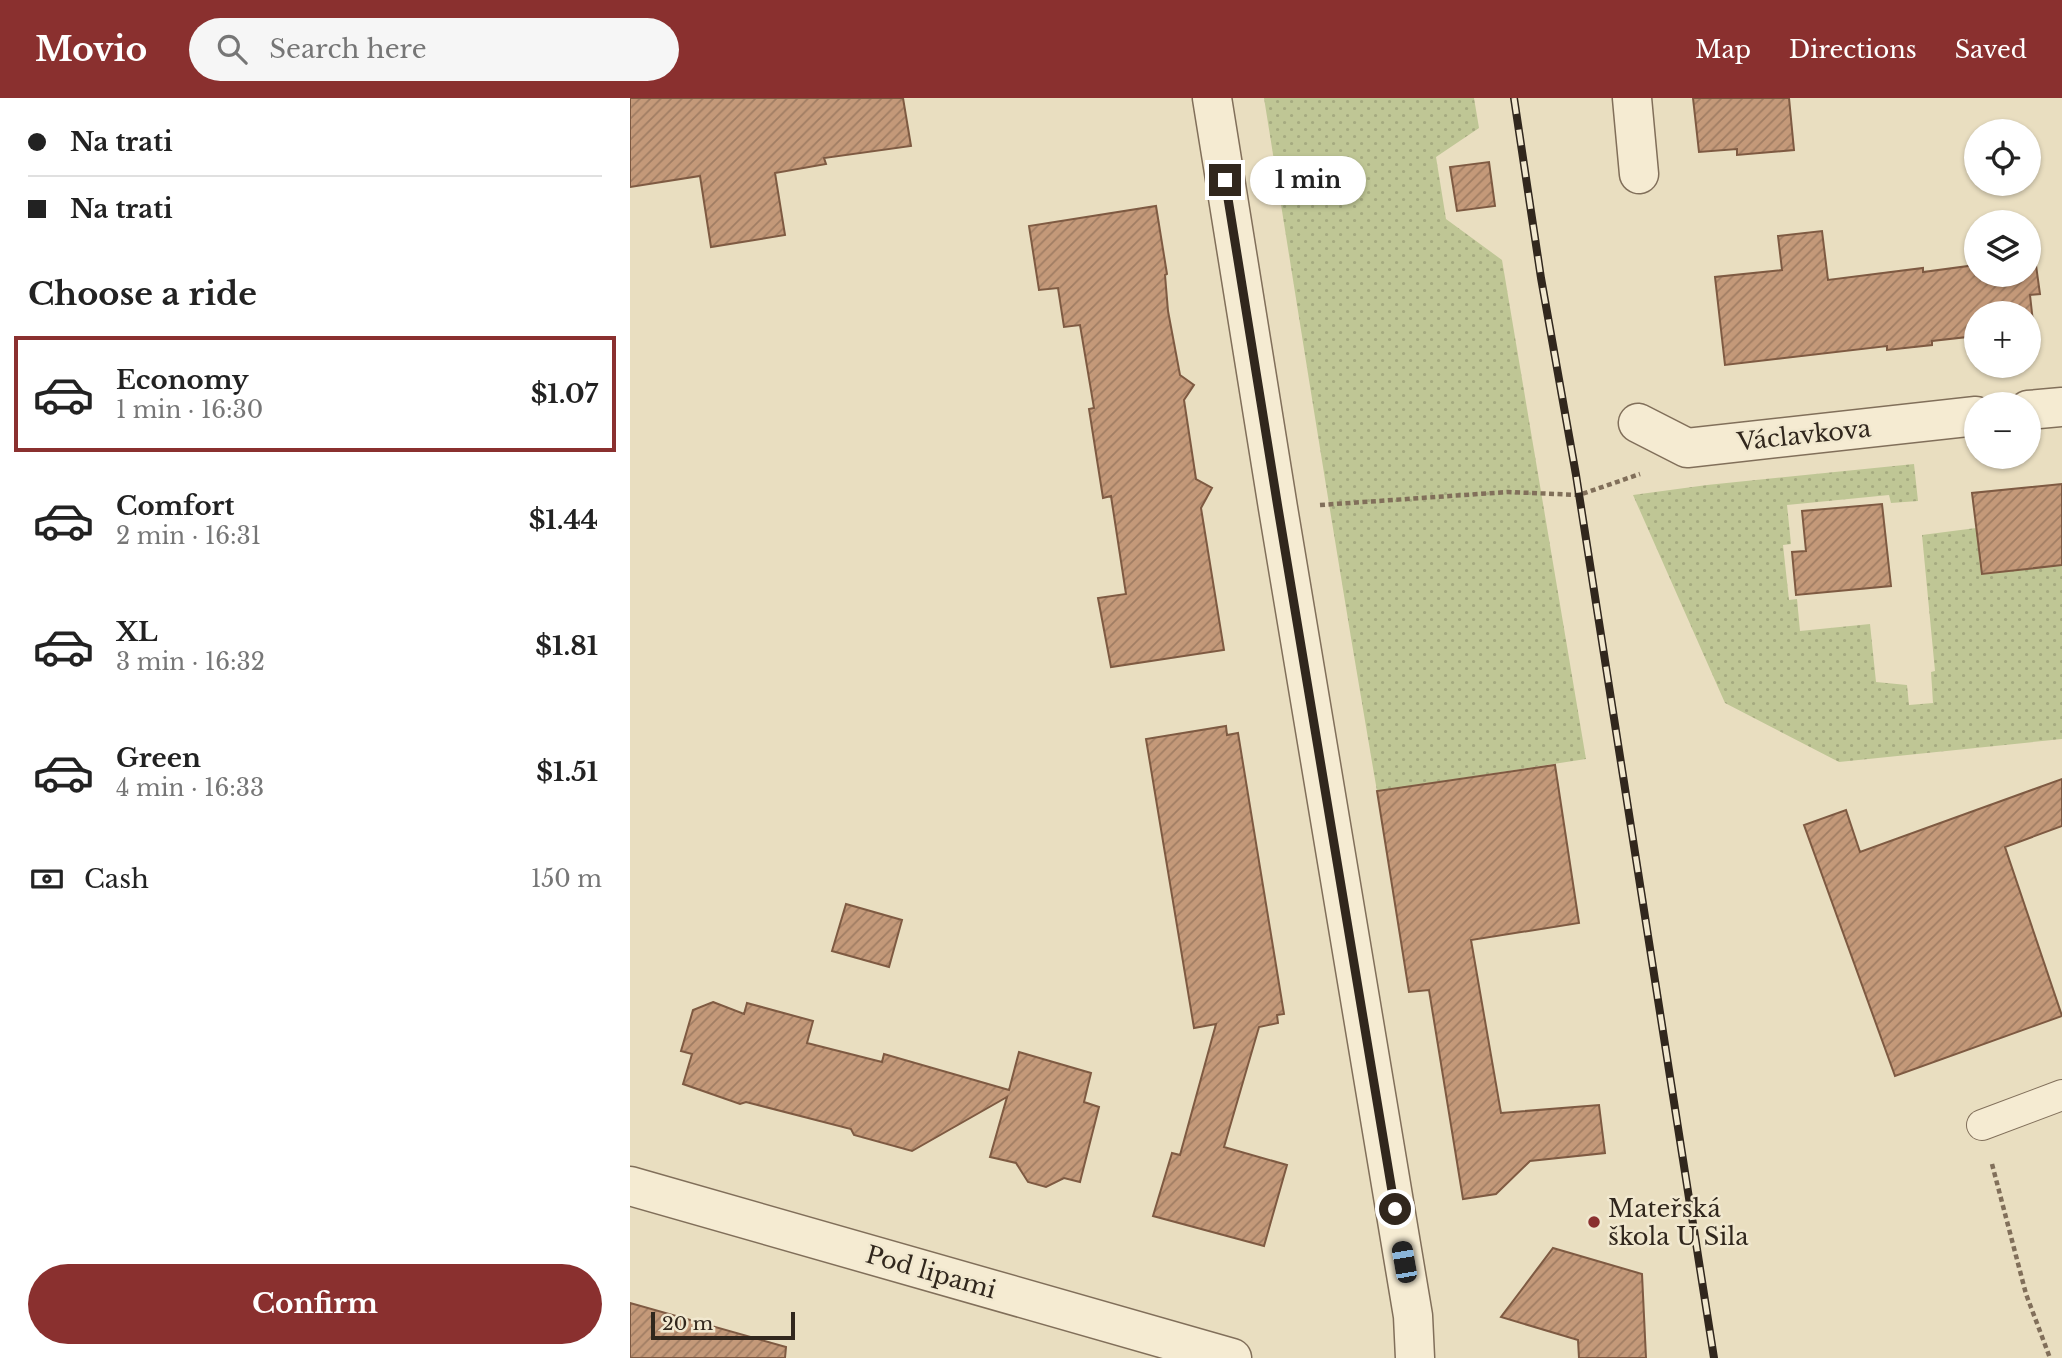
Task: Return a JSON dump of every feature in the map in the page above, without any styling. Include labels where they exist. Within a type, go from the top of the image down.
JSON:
[{"type":"street","points":[[1212,98],[1413,1316],[1415,1358]]},
{"type":"street","points":[[1632,98],[1639,174]]},
{"type":"street","points":[[2041,409],[2062,407]]},
{"type":"street","name":"Václavkova","points":[[1687,447],[1964,417]]},
{"type":"street","points":[[1638,423],[1687,447]]},
{"type":"street","name":"Pod lipami","points":[[630,1186],[1232,1358]]},
{"type":"lane","points":[[1982,1125],[2062,1095]]},
{"type":"path","points":[[1278,508],[1508,492],[1579,495],[1676,461],[1687,447]]},
{"type":"path","points":[[1982,1125],[2026,1294],[2050,1358]]},
{"type":"green space","points":[[1264,98],[1474,98],[1479,128],[1436,157],[1446,219],[1502,260],[1586,759],[1377,791]]},
{"type":"green space","points":[[1914,464],[1918,501],[1891,503],[1889,495],[1787,505],[1791,544],[1783,545],[1789,600],[1797,599],[1800,631],[1870,624],[1876,682],[1907,685],[1909,705],[1933,703],[1931,672],[1935,671],[1922,535],[1976,528],[1982,574],[2062,565],[2062,739],[1839,762],[1725,703],[1633,495]]},
{"type":"building","points":[[630,98],[903,98],[911,146],[824,158],[826,164],[775,173],[785,235],[711,247],[700,176],[630,187]]},
{"type":"building","points":[[1693,98],[1789,98],[1794,150],[1737,155],[1737,149],[1699,152]]},
{"type":"building","points":[[1489,162],[1495,206],[1457,211],[1450,167]]},
{"type":"building","points":[[1156,206],[1167,274],[1168,311],[1180,375],[1194,385],[1184,400],[1196,479],[1212,488],[1201,508],[1224,650],[1111,667],[1098,598],[1126,594],[1111,496],[1103,498],[1089,409],[1094,408],[1080,325],[1064,327],[1058,288],[1039,290],[1029,226]]},
{"type":"building","points":[[1822,231],[1828,280],[1923,268],[1923,272],[1964,267],[1964,287],[2039,287],[2040,294],[2030,295],[2031,301],[1964,301],[1964,337],[1932,341],[1932,345],[1887,350],[1887,346],[1725,365],[1715,277],[1782,270],[1778,236]]},
{"type":"building","points":[[2062,484],[2062,565],[1982,574],[1972,493]]},
{"type":"building","points":[[1882,504],[1891,586],[1796,595],[1792,552],[1806,551],[1802,511]]},
{"type":"building","points":[[1226,726],[1227,735],[1238,733],[1284,1014],[1277,1015],[1278,1023],[1259,1027],[1224,1147],[1287,1165],[1264,1246],[1153,1216],[1172,1153],[1180,1155],[1216,1024],[1194,1028],[1146,739]]},
{"type":"building","points":[[1555,765],[1579,923],[1471,940],[1501,1113],[1599,1105],[1605,1153],[1530,1161],[1496,1194],[1463,1199],[1429,990],[1409,992],[1377,791]]},
{"type":"building","points":[[2062,779],[2062,826],[2005,847],[2062,1016],[1895,1076],[1804,825],[1846,810],[1860,852]]},
{"type":"building","points":[[846,904],[902,920],[889,967],[832,951]]},
{"type":"building","points":[[713,1002],[744,1014],[747,1003],[813,1021],[807,1043],[882,1062],[884,1054],[1009,1090],[1019,1052],[1091,1073],[1084,1102],[1099,1107],[1080,1182],[1064,1178],[1046,1187],[1028,1182],[1016,1163],[990,1157],[1007,1097],[912,1151],[854,1135],[851,1129],[746,1102],[740,1104],[683,1084],[692,1054],[681,1051],[693,1010]]},
{"type":"building","points":[[1553,1248],[1642,1274],[1646,1358],[1579,1358],[1578,1340],[1501,1317]]},
{"type":"building","points":[[630,1303],[786,1347],[785,1358],[630,1358]]},
{"type":"railway","points":[[1514,98],[1541,278],[1576,475],[1714,1358]]},
{"type":"place","name":"Mateřská škola U Sila","points":[[1594,1222]]},
{"type":"route","points":[[1225,180],[1395,1209]]}]
